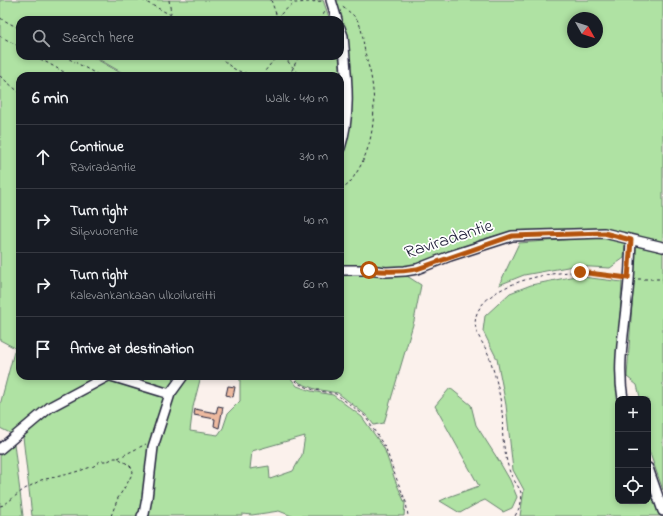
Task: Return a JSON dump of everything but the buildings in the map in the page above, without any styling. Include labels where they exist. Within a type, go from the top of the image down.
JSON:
[{"type":"street","points":[[331,0],[336,16]]},
{"type":"street","points":[[344,46],[348,88],[344,135]]},
{"type":"street","name":"Raviradantie","points":[[344,270],[386,272],[417,269],[512,236],[604,233],[663,247]]},
{"type":"street","points":[[623,396],[620,383],[621,354],[628,296],[631,240]]},
{"type":"street","points":[[2,445],[50,407],[101,380]]},
{"type":"street","points":[[124,380],[170,394]]},
{"type":"street","points":[[142,516],[144,514],[147,498],[153,446],[170,394],[180,380]]},
{"type":"street","points":[[651,477],[663,511]]},
{"type":"path","points":[[142,0],[178,16]]},
{"type":"path","points":[[169,0],[171,14]]},
{"type":"path","points":[[271,0],[275,16]]},
{"type":"path","points":[[289,0],[295,3],[331,0],[353,14],[359,23],[371,76],[374,108],[372,128],[366,154],[350,182],[344,188]]},
{"type":"path","points":[[322,16],[331,0]]},
{"type":"path","points":[[280,16],[295,3]]},
{"type":"path","points":[[0,18],[16,27]]},
{"type":"path","points":[[0,36],[16,46]]},
{"type":"path","points":[[42,60],[64,72]]},
{"type":"path","points":[[71,60],[93,72]]},
{"type":"path","points":[[224,60],[239,72]]},
{"type":"path","points":[[265,72],[274,60]]},
{"type":"path","points":[[287,60],[297,72]]},
{"type":"path","points":[[291,72],[297,60]]},
{"type":"path","points":[[0,76],[16,90]]},
{"type":"path","points":[[515,516],[521,504],[521,490],[509,469],[503,441],[502,412],[496,381],[488,354],[475,330],[476,316],[483,304],[492,296],[516,282],[553,274],[580,272],[628,278],[663,278]]},
{"type":"path","points":[[295,380],[299,384],[314,390],[336,394],[365,416],[386,449],[406,502],[408,516]]},
{"type":"path","points":[[0,506],[4,505],[23,490],[41,480],[65,476],[88,468],[100,461],[108,461],[118,458],[156,438]]},
{"type":"path","points":[[111,516],[118,498],[128,482],[132,472],[132,468],[129,465],[118,458]]},
{"type":"green space","points":[[0,0],[323,0],[329,16],[16,16],[16,60],[98,60],[119,72],[16,72],[16,380],[91,380],[54,399],[14,435],[0,428],[0,405],[15,348],[0,340]]},
{"type":"green space","points":[[334,0],[663,0],[663,245],[632,238],[524,233],[503,234],[479,240],[478,244],[404,269],[344,265],[344,144],[347,135],[344,16],[339,16]]},
{"type":"green space","points":[[100,60],[339,60],[340,72],[121,72]]},
{"type":"green space","points":[[603,237],[625,242],[624,258],[610,268],[573,266],[524,275],[499,285],[519,243]]},
{"type":"green space","points":[[636,246],[663,252],[663,490],[651,456],[651,396],[640,396],[637,385],[627,377]]},
{"type":"green space","points":[[369,274],[407,276],[421,285],[414,321],[384,423],[374,425],[366,415],[338,393],[315,389],[300,383],[297,380],[344,380],[344,276]]},
{"type":"green space","points":[[575,276],[622,282],[616,383],[618,396],[615,396],[615,504],[651,504],[651,488],[662,516],[520,516],[524,490],[513,470],[506,405],[497,359],[483,331],[485,316],[510,293],[531,285]]},
{"type":"green space","points":[[109,380],[200,380],[193,407],[190,431],[218,435],[223,428],[228,413],[240,401],[240,380],[292,380],[297,386],[311,391],[333,395],[362,417],[384,448],[405,503],[404,516],[292,516],[279,511],[252,515],[242,514],[242,516],[32,516],[23,437],[40,421],[62,405]],"holes":[[[305,436],[302,455],[293,471],[270,479],[269,466],[250,469],[252,451]]]},
{"type":"green space","points":[[450,388],[471,405],[476,425],[510,480],[517,497],[512,508],[503,512],[485,500],[460,513],[440,501],[479,486],[435,406]]},
{"type":"green space","points":[[14,444],[23,516],[0,516],[0,455]]},
{"type":"route","points":[[369,270],[386,272],[417,269],[450,256],[512,236],[604,233],[631,240],[628,278],[580,272]]}]
